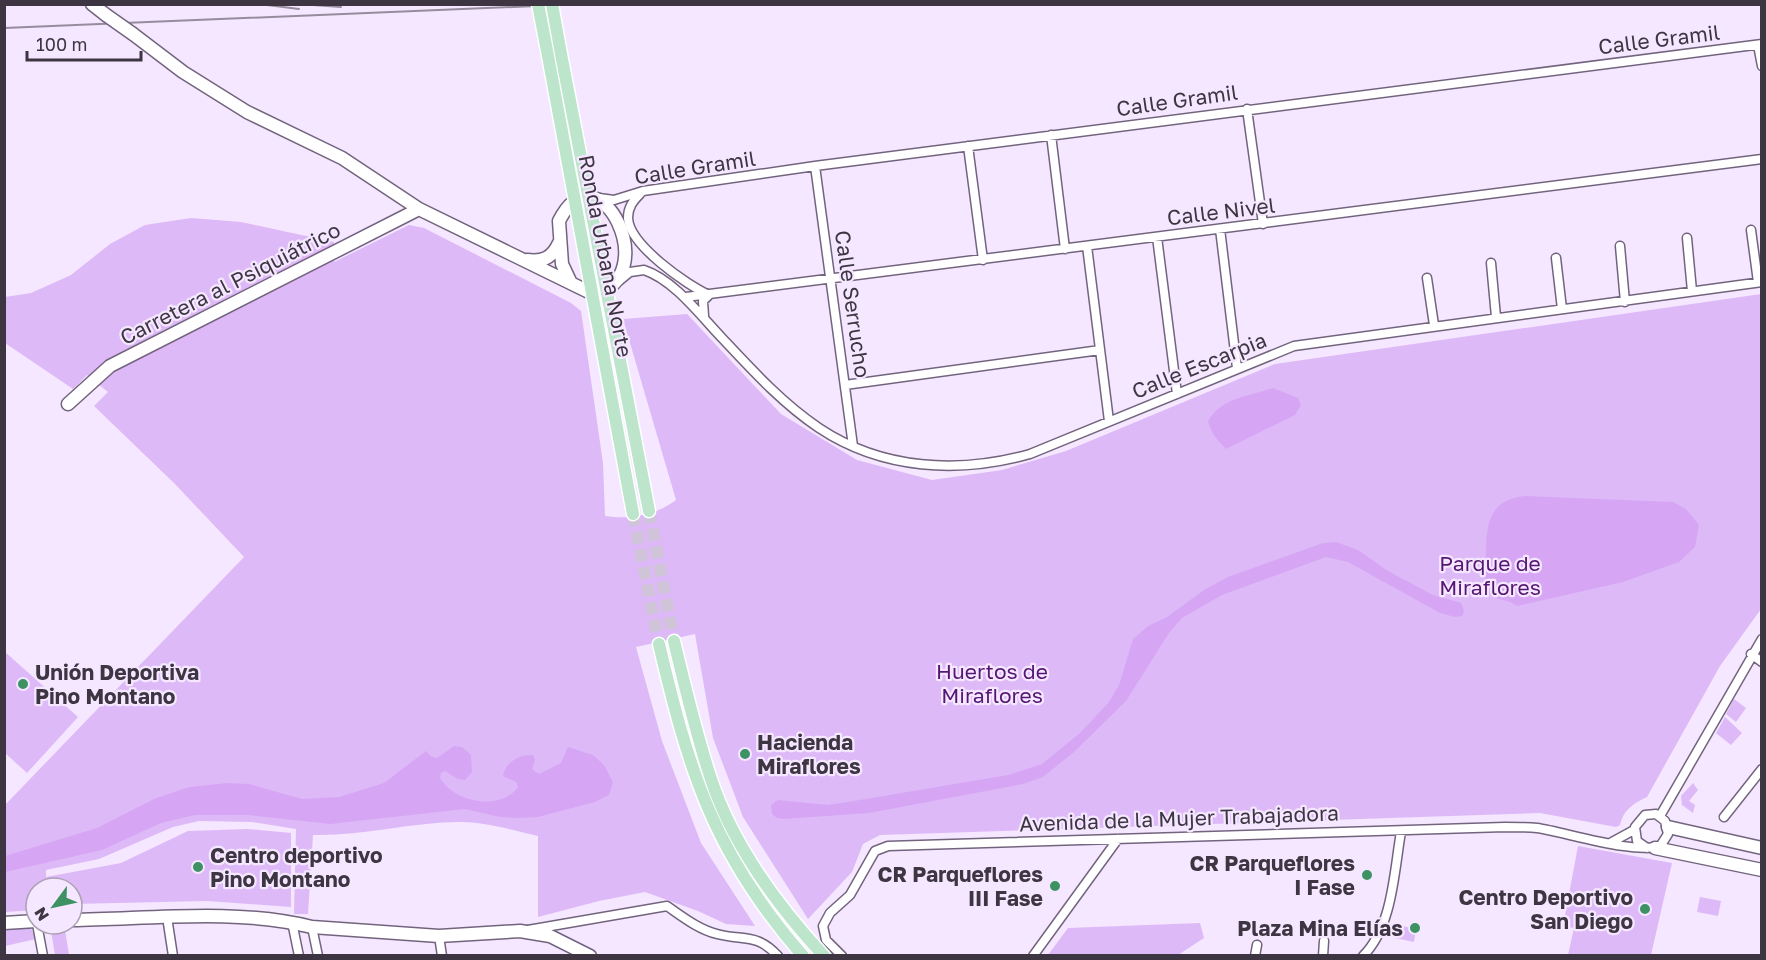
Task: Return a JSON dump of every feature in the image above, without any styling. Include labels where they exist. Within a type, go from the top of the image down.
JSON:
[{"type":"main road","name":"Ronda Urbana Norte","points":[[538,4],[633,514]]},
{"type":"main road","name":"Ronda Urbana Norte","points":[[552,4],[561,54],[594,197],[608,291],[649,511]]},
{"type":"main road","points":[[674,642],[711,781],[735,833],[770,893],[824,956]]},
{"type":"main road","points":[[659,644],[678,727],[705,806],[739,871],[761,904],[803,956]]},
{"type":"street","points":[[92,4],[213,93],[342,158],[420,209],[593,294],[608,291],[619,282],[624,269],[622,239],[614,214],[594,197],[575,200],[559,221],[562,264],[570,281]]},
{"type":"street","points":[[1760,44],[1761,66]]},
{"type":"street","name":"Calle Gramil","points":[[594,197],[614,200],[643,191],[815,166],[1760,44]]},
{"type":"street","points":[[1247,109],[1263,224]]},
{"type":"street","points":[[1051,135],[1065,249]]},
{"type":"street","points":[[969,146],[983,260]]},
{"type":"street","name":"Calle Nivel","points":[[686,297],[1761,159]]},
{"type":"street","name":"Calle Serrucho","points":[[815,166],[853,446]]},
{"type":"street","points":[[643,191],[630,207],[628,218],[634,234],[674,274],[709,295],[704,301],[702,310],[705,320]]},
{"type":"street","name":"Carretera al Psiquiátrico","points":[[68,404],[110,366],[420,209]]},
{"type":"street","points":[[1220,229],[1237,368]]},
{"type":"street","points":[[1751,230],[1760,282]]},
{"type":"street","points":[[1156,237],[1177,394]]},
{"type":"street","points":[[1687,238],[1692,291]]},
{"type":"street","points":[[517,258],[544,260],[554,253],[559,243]]},
{"type":"street","points":[[1087,246],[1108,421]]},
{"type":"street","points":[[1620,246],[1626,302]]},
{"type":"street","points":[[1556,258],[1562,309]]},
{"type":"street","points":[[1491,263],[1497,317]]},
{"type":"street","name":"Calle Escarpia","points":[[619,282],[636,269],[657,276],[680,296],[686,297],[705,320],[789,405],[820,429],[853,446],[904,462],[949,467],[993,465],[1039,451],[1294,346],[1760,282]]},
{"type":"street","points":[[1427,278],[1434,326]]},
{"type":"street","points":[[845,385],[1100,350]]},
{"type":"street","points":[[1660,816],[1761,639]]},
{"type":"street","points":[[1751,654],[1761,662]]},
{"type":"street","points":[[1724,817],[1761,769]]},
{"type":"street","points":[[1660,816],[1645,815],[1637,822],[1634,830],[1638,841],[1651,848],[1666,840],[1668,827]]},
{"type":"street","points":[[1660,816],[1668,827],[1761,848]]},
{"type":"street","name":"Avenida de la Mujer Trabajadora","points":[[842,956],[826,940],[823,926],[830,913],[850,895],[875,851],[888,846],[1537,828],[1628,847],[1651,848],[1761,870]]},
{"type":"street","points":[[1612,842],[1634,830]]},
{"type":"street","points":[[1363,956],[1372,947],[1384,919],[1401,832]]},
{"type":"street","points":[[1033,956],[1118,839]]},
{"type":"street","points":[[84,920],[224,916],[292,922],[312,927],[439,936],[520,931],[667,906],[696,926],[718,934],[758,939],[768,944],[778,956]]},
{"type":"street","points":[[166,917],[173,956]]},
{"type":"street","points":[[292,922],[299,956]]},
{"type":"street","points":[[4,923],[24,923]]},
{"type":"street","points":[[312,927],[318,956]]},
{"type":"street","points":[[520,931],[550,936],[590,956]]},
{"type":"street","points":[[39,936],[43,956]]},
{"type":"street","points":[[439,936],[442,956]]},
{"type":"street","points":[[1323,956],[1324,940]]},
{"type":"street","points":[[1255,956],[1257,945]]},
{"type":"green space","name":"Parque de Miraflores","points":[[191,218],[241,222],[334,242],[334,262],[409,225],[424,228],[571,303],[581,311],[603,463],[605,516],[614,517],[633,517],[651,513],[676,500],[623,319],[687,314],[781,414],[857,460],[932,480],[1002,470],[1066,451],[1275,364],[1761,294],[1761,609],[1720,666],[1647,797],[1630,808],[1620,825],[1616,827],[1540,813],[880,835],[863,844],[852,872],[808,919],[743,817],[713,738],[695,634],[636,647],[662,741],[701,843],[755,926],[726,924],[698,911],[645,892],[538,917],[538,836],[497,826],[466,822],[438,823],[349,834],[313,835],[308,914],[294,914],[296,829],[252,822],[199,821],[173,827],[99,859],[46,870],[46,876],[24,876],[24,911],[5,912],[5,805],[244,557],[175,484],[94,406],[108,392],[87,375],[73,389],[5,343],[5,297],[31,293],[71,275],[110,244],[145,225]]},
{"type":"green space","name":"Unión Deportiva Pino Montano","points":[[4,651],[78,717],[27,773],[5,753]]},
{"type":"green space","points":[[1734,699],[1746,708],[1736,722],[1726,714]]},
{"type":"green space","points":[[1725,717],[1742,733],[1731,745],[1716,733]]},
{"type":"green space","points":[[1693,783],[1698,790],[1689,801],[1695,805],[1693,813],[1682,805],[1681,796]]},
{"type":"green space","name":"Parque de Miraflores","points":[[248,829],[291,833],[291,907],[207,901],[84,904],[84,876],[51,876],[121,863],[188,831]]},
{"type":"green space","points":[[1578,846],[1672,863],[1651,955],[1568,955],[1574,928],[1563,926]]},
{"type":"green space","points":[[1700,897],[1721,901],[1718,916],[1697,912]]},
{"type":"green space","points":[[1200,923],[1204,938],[1178,955],[1048,955],[1068,928]]},
{"type":"green space","points":[[1398,925],[1416,929],[1414,942],[1395,938]]},
{"type":"green space","points":[[24,926],[24,936],[35,936],[36,939],[5,946],[5,927]]},
{"type":"green space","points":[[52,936],[66,936],[69,955],[55,955]]},
{"type":"shaded area","points":[[1273,388],[1298,398],[1301,405],[1295,415],[1226,449],[1209,425],[1208,421],[1214,413],[1228,402]]},
{"type":"shaded area","points":[[1526,496],[1673,502],[1686,509],[1699,525],[1695,547],[1679,562],[1623,582],[1517,606],[1486,592],[1487,536],[1491,517],[1496,509],[1513,498]]},
{"type":"shaded area","points":[[1336,542],[1358,550],[1388,571],[1433,595],[1461,603],[1464,611],[1462,616],[1455,617],[1440,613],[1348,562],[1326,557],[1222,595],[1182,618],[1169,633],[1126,701],[1074,752],[1043,777],[1023,784],[869,813],[784,819],[772,814],[771,805],[778,800],[828,805],[1008,775],[1042,764],[1080,733],[1109,702],[1119,685],[1133,639],[1148,626],[1167,617],[1204,590],[1228,577],[1323,543]]},
{"type":"shaded area","points":[[454,746],[462,747],[471,755],[472,772],[465,780],[458,779],[445,771],[441,773],[440,778],[456,793],[478,801],[500,800],[510,795],[518,787],[516,782],[503,776],[504,771],[514,760],[533,755],[535,760],[532,769],[539,774],[561,763],[568,747],[593,755],[604,765],[613,782],[609,795],[595,802],[538,817],[500,817],[465,809],[330,824],[248,815],[195,815],[161,823],[102,850],[5,872],[5,856],[97,828],[154,799],[189,787],[227,783],[249,784],[302,799],[339,797],[384,783],[426,751],[432,757],[437,758]]},
{"type":"tunnel","points":[[649,511],[674,641]]},
{"type":"tunnel","points":[[633,514],[659,644]]},
{"type":"railway","points":[[259,4],[299,9]]},
{"type":"railway","points":[[299,4],[341,7]]},
{"type":"railway","points":[[4,28],[585,4]]},
{"type":"place","name":"Unión Deportiva Pino Montano","points":[[23,684]]},
{"type":"place","name":"Hacienda Miraflores","points":[[745,754]]},
{"type":"place","name":"Centro deportivo Pino Montano","points":[[198,867]]},
{"type":"place","name":"CR Parqueflores I Fase","points":[[1367,875]]},
{"type":"place","name":"CR Parqueflores III Fase","points":[[1055,886]]},
{"type":"place","name":"Centro Deportivo San Diego","points":[[1645,909]]},
{"type":"place","name":"Plaza Mina Elías","points":[[1415,928]]},
{"type":"park label","name":"Huertos de Miraflores","points":[[992,683]]}]
